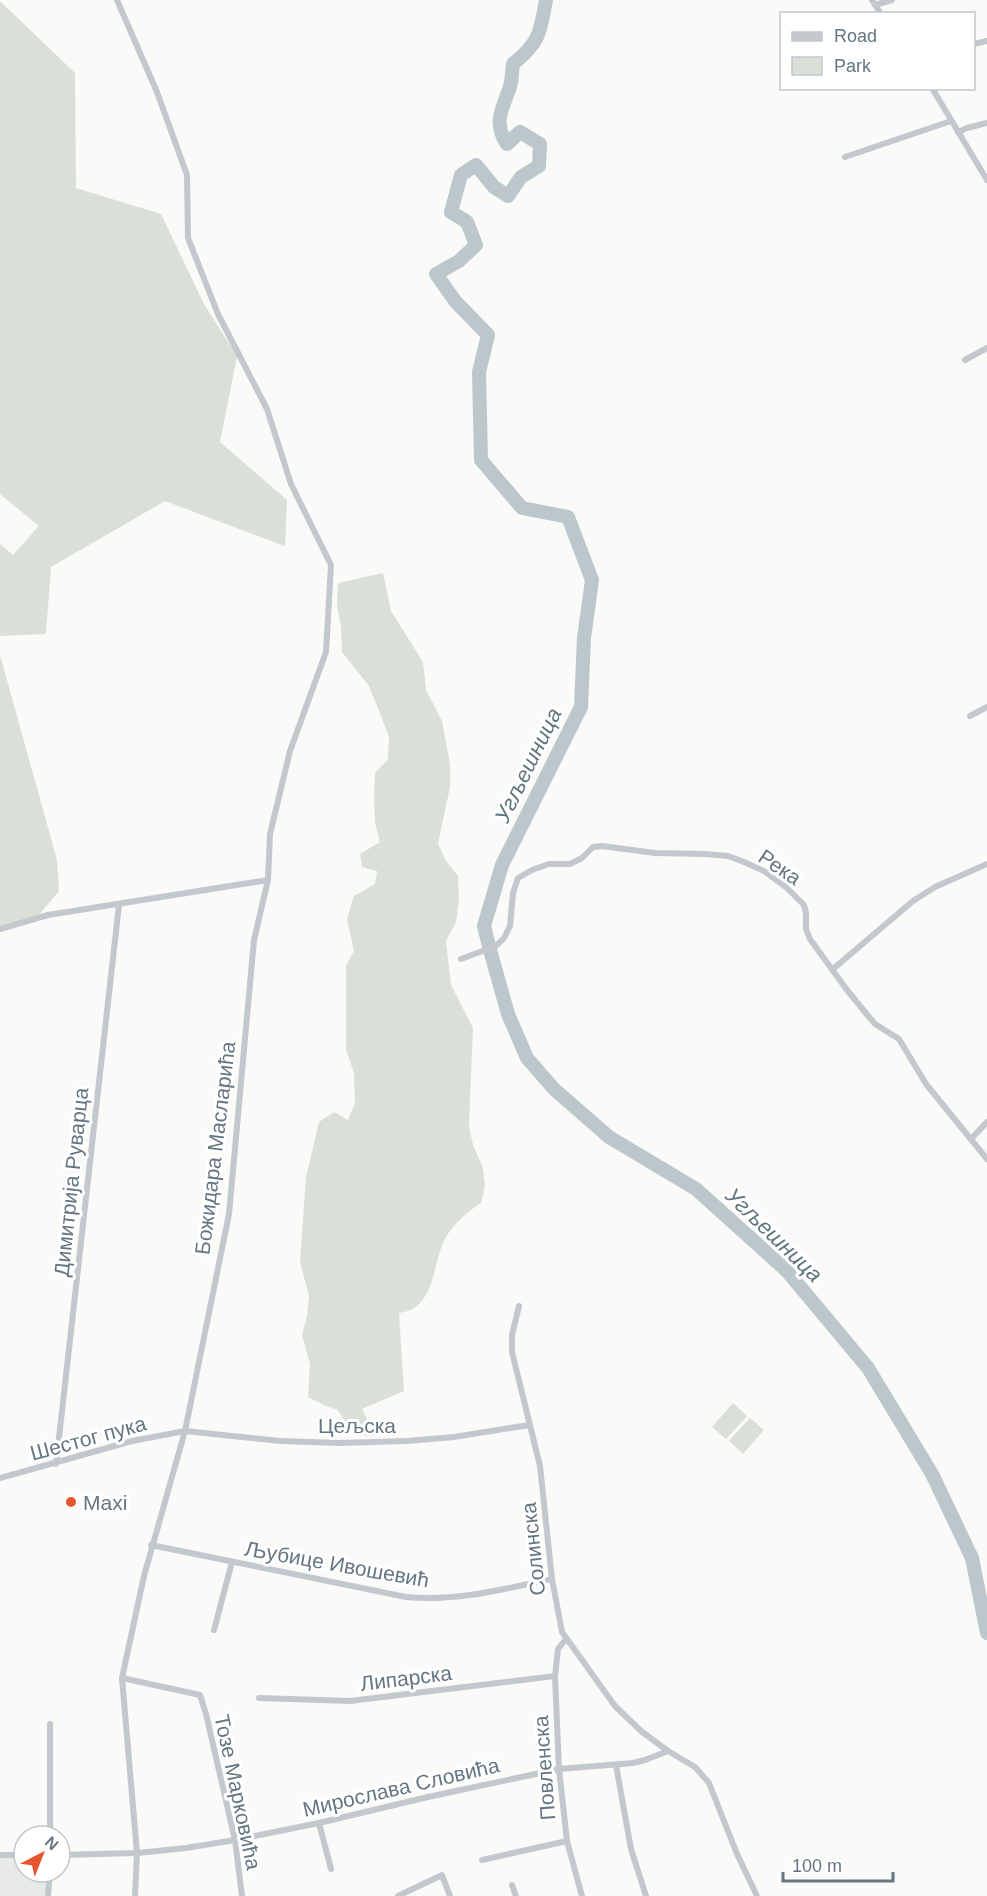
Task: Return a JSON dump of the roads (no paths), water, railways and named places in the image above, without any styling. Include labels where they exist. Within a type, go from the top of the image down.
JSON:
[{"type":"street","name":"Божидара Масларића","points":[[117,0],[157,92],[187,175],[188,238],[218,314],[267,409],[291,484],[331,565],[326,652],[290,751],[270,834],[268,880],[255,940],[229,1214],[185,1431],[151,1545],[122,1678],[137,1853],[135,1896]]},
{"type":"street","points":[[873,2],[891,0]]},
{"type":"street","points":[[933,90],[987,180]]},
{"type":"street","points":[[845,157],[951,121]]},
{"type":"street","points":[[958,132],[987,123]]},
{"type":"street","points":[[965,360],[987,348]]},
{"type":"street","points":[[970,716],[987,707]]},
{"type":"street","name":"Река","points":[[461,958],[496,946],[504,938],[510,926],[513,893],[518,878],[532,870],[549,864],[570,864],[582,858],[593,847],[602,846],[655,853],[728,856],[764,871],[786,887],[804,905],[806,929],[810,939],[869,1017],[899,1039],[926,1084],[987,1159]]},
{"type":"street","points":[[833,969],[913,901],[935,887],[987,864]]},
{"type":"street","points":[[0,929],[48,915],[268,880]]},
{"type":"street","name":"Димитрија Руварца","points":[[56,1464],[119,905]]},
{"type":"street","points":[[971,1138],[987,1122]]},
{"type":"street","name":"Солинска","points":[[519,1306],[512,1335],[512,1352],[540,1466],[552,1579],[560,1626],[566,1639],[615,1706],[641,1731],[695,1767],[709,1783],[737,1854],[757,1896]]},
{"type":"street","name":"Цељска","points":[[185,1431],[281,1441],[339,1443],[454,1437],[529,1425]]},
{"type":"street","name":"Шестог пука","points":[[0,1478],[132,1442],[185,1431]]},
{"type":"street","name":"Љубице Ивошевић","points":[[151,1545],[423,1599],[469,1596],[552,1579]]},
{"type":"street","points":[[214,1630],[232,1562]]},
{"type":"street","name":"Повленска","points":[[566,1639],[559,1646],[555,1676],[559,1769],[567,1841],[582,1896]]},
{"type":"street","name":"Липарска","points":[[260,1698],[350,1701],[555,1676]]},
{"type":"street","name":"Тозе Марковића","points":[[122,1678],[200,1695],[235,1840],[242,1896]]},
{"type":"street","points":[[50,1724],[50,1824]]},
{"type":"street","points":[[646,1896],[631,1849],[616,1765],[645,1760],[668,1751]]},
{"type":"street","name":"Мирослава Словића","points":[[72,1855],[137,1853],[235,1840],[559,1769],[616,1765]]},
{"type":"street","points":[[319,1823],[331,1869]]},
{"type":"street","points":[[482,1860],[567,1841]]},
{"type":"street","points":[[398,1896],[442,1875],[450,1896]]},
{"type":"street","points":[[512,1885],[516,1896]]},
{"type":"waterway","name":"Угљешница","points":[[489,946],[484,926],[502,865],[581,707],[584,638],[592,580],[568,517],[522,508],[481,460],[479,372],[488,335],[455,301],[436,274],[459,261],[476,245],[467,222],[451,212],[461,175],[476,165],[494,187],[508,196],[521,177],[539,166],[540,144],[520,132],[507,144],[502,135],[500,120],[511,83],[513,64],[534,43],[546,0]]},
{"type":"waterway","name":"Угљешница","points":[[490,950],[508,1014],[527,1058],[554,1089],[609,1137],[696,1189],[787,1271],[868,1368],[932,1474],[972,1558],[987,1633]]},
{"type":"place","name":"Maxi","points":[[71,1502]]}]
